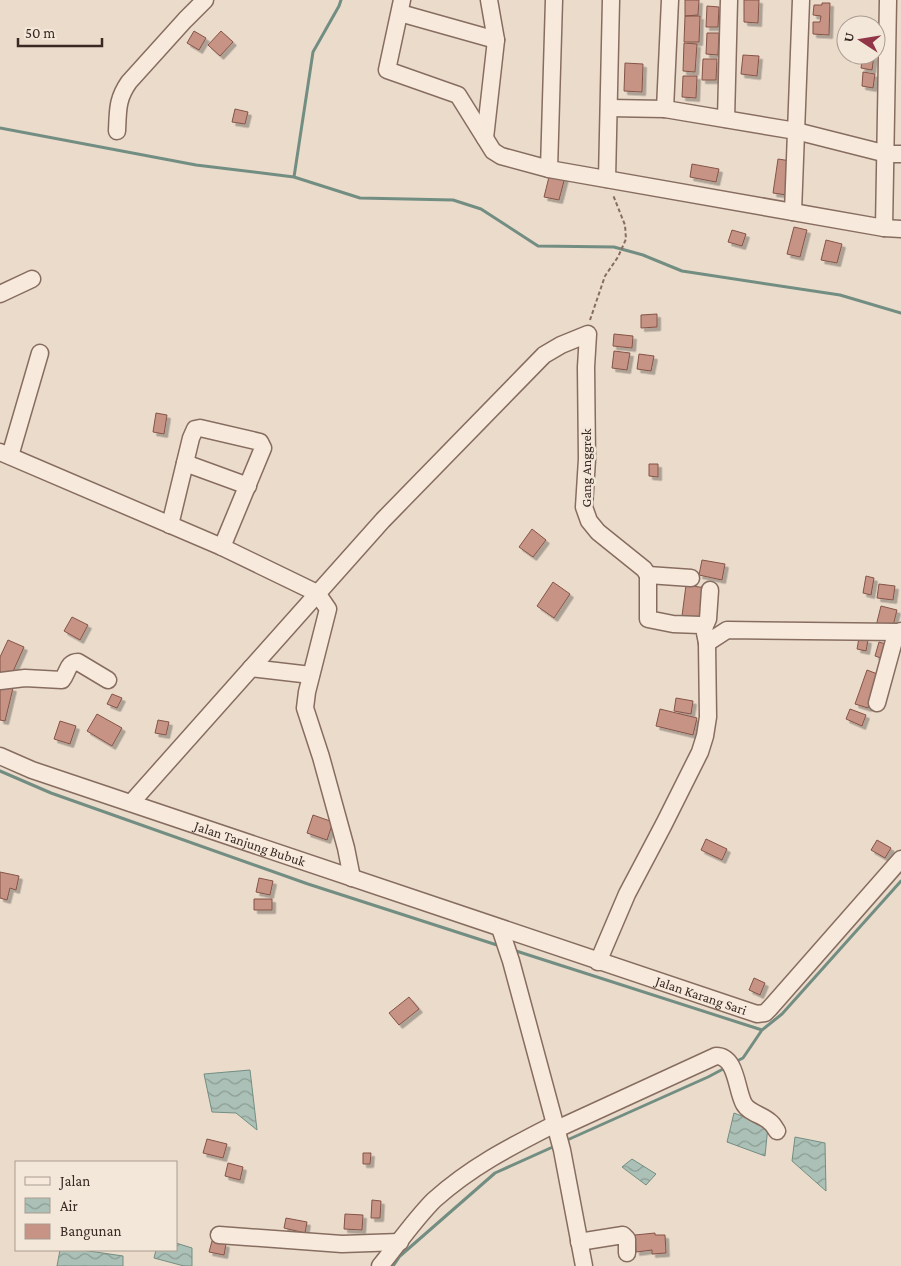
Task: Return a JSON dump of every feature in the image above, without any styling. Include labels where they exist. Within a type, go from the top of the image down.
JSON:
[{"type":"street","points":[[117,131],[118,101],[122,92],[129,82],[205,0]]},
{"type":"street","points":[[486,138],[496,40],[489,0]]},
{"type":"street","points":[[548,169],[554,0]]},
{"type":"street","points":[[607,179],[611,0]]},
{"type":"street","points":[[665,109],[670,0]]},
{"type":"street","points":[[726,119],[729,0]]},
{"type":"street","points":[[793,212],[801,0]]},
{"type":"street","points":[[884,228],[894,154],[894,78],[888,0]]},
{"type":"street","points":[[496,40],[401,7],[387,70],[458,95],[493,151],[501,156],[548,169],[884,228],[901,229]]},
{"type":"street","points":[[609,108],[665,109],[796,131],[894,154]]},
{"type":"street","points":[[0,294],[32,279]]},
{"type":"street","points":[[130,803],[382,520],[544,355],[589,328]]},
{"type":"street","name":"Gang Anggrek","points":[[589,328],[586,368],[587,459],[584,507],[588,521],[598,532],[644,569],[648,575]]},
{"type":"street","points":[[40,353],[5,454],[222,548],[317,593],[328,609],[311,675],[305,708],[321,757],[352,878]]},
{"type":"street","points":[[170,525],[193,432],[200,428],[260,442],[263,448],[222,548]]},
{"type":"street","points":[[185,463],[248,486]]},
{"type":"street","points":[[691,578],[648,575],[647,618],[648,620],[673,624],[700,625],[706,635]]},
{"type":"street","points":[[598,962],[627,894],[700,752],[705,736],[708,717],[706,635],[710,590]]},
{"type":"street","points":[[706,635],[727,630],[900,631]]},
{"type":"street","points":[[877,703],[895,637],[900,631]]},
{"type":"street","points":[[0,682],[25,678],[62,680],[69,666],[76,662],[108,680]]},
{"type":"street","points":[[250,668],[311,675]]},
{"type":"street","name":"Jalan Tanjung Bubuk","points":[[0,756],[32,770],[352,878],[502,933]]},
{"type":"street","name":"Jalan Karang Sari","points":[[502,933],[598,962],[749,1012],[762,1014],[770,1008],[901,859]]},
{"type":"street","points":[[502,933],[562,1150],[584,1266]]},
{"type":"street","points":[[380,1266],[433,1202],[486,1160],[716,1056],[724,1057],[727,1060],[737,1080],[746,1108],[769,1121],[777,1131]]},
{"type":"street","points":[[219,1235],[342,1244],[400,1242]]},
{"type":"street","points":[[579,1242],[623,1235],[627,1239],[627,1253]]},
{"type":"path","points":[[589,328],[605,276],[618,257],[626,239],[625,225],[607,179]]},
{"type":"water","points":[[250,1070],[257,1130],[236,1113],[212,1112],[204,1074]]},
{"type":"water","points":[[734,1113],[768,1126],[765,1156],[727,1142]]},
{"type":"water","points":[[795,1137],[825,1143],[826,1191],[792,1161]]},
{"type":"water","points":[[632,1159],[656,1174],[646,1185],[622,1167]]},
{"type":"water","points":[[178,1244],[192,1248],[192,1266],[184,1266],[154,1258],[156,1251],[178,1251]]},
{"type":"water","points":[[60,1251],[89,1251],[123,1256],[123,1266],[57,1266]]},
{"type":"building","points":[[685,0],[699,0],[698,15],[685,16]]},
{"type":"building","points":[[744,0],[759,0],[758,23],[744,22]]},
{"type":"building","points":[[822,3],[830,3],[829,35],[813,34],[813,22],[820,22],[821,16],[813,15],[814,5],[822,5]]},
{"type":"building","points":[[707,6],[719,7],[718,27],[706,27]]},
{"type":"building","points":[[685,16],[700,16],[699,42],[684,42]]},
{"type":"building","points":[[194,31],[206,38],[199,50],[187,43]]},
{"type":"building","points":[[221,31],[233,42],[220,56],[208,45]]},
{"type":"building","points":[[707,33],[719,33],[718,55],[706,54]]},
{"type":"building","points":[[684,43],[697,44],[695,72],[683,71]]},
{"type":"building","points":[[743,55],[759,56],[757,76],[741,74]]},
{"type":"building","points":[[703,59],[717,59],[716,80],[702,80]]},
{"type":"building","points":[[625,63],[643,64],[642,92],[624,91]]},
{"type":"building","points":[[861,65],[873,65],[872,70],[861,68]]},
{"type":"building","points":[[863,72],[875,74],[873,88],[862,86]]},
{"type":"building","points":[[683,76],[697,76],[696,98],[682,97]]},
{"type":"building","points":[[235,109],[248,112],[245,124],[232,122]]},
{"type":"building","points":[[778,159],[791,161],[787,195],[773,193]]},
{"type":"building","points":[[692,164],[719,169],[716,182],[690,177]]},
{"type":"building","points":[[550,173],[565,177],[559,200],[544,197]]},
{"type":"building","points":[[794,227],[807,230],[800,257],[787,254]]},
{"type":"building","points":[[732,230],[746,234],[742,246],[728,242]]},
{"type":"building","points":[[826,240],[842,244],[837,263],[821,260]]},
{"type":"building","points":[[657,314],[657,327],[641,328],[641,315]]},
{"type":"building","points":[[614,334],[633,336],[632,348],[613,346]]},
{"type":"building","points":[[614,351],[630,353],[627,370],[612,368]]},
{"type":"building","points":[[639,354],[654,356],[651,371],[637,369]]},
{"type":"building","points":[[156,413],[167,415],[164,434],[153,432]]},
{"type":"building","points":[[649,464],[658,464],[658,477],[649,476]]},
{"type":"building","points":[[532,529],[546,540],[533,557],[519,547]]},
{"type":"building","points":[[702,560],[725,564],[722,580],[699,575]]},
{"type":"building","points":[[866,576],[874,578],[871,595],[863,593]]},
{"type":"building","points":[[553,582],[570,594],[554,618],[537,606]]},
{"type":"building","points":[[879,584],[895,586],[893,600],[877,598]]},
{"type":"building","points":[[686,585],[706,588],[701,619],[682,616]]},
{"type":"building","points":[[881,606],[897,610],[892,630],[876,626]]},
{"type":"building","points":[[72,617],[88,625],[80,640],[64,631]]},
{"type":"building","points":[[859,638],[868,640],[866,651],[857,649]]},
{"type":"building","points":[[8,640],[24,647],[11,676],[0,672],[0,657]]},
{"type":"building","points":[[879,642],[889,645],[884,659],[875,656]]},
{"type":"building","points":[[867,670],[880,675],[868,708],[855,704]]},
{"type":"building","points":[[0,686],[13,688],[5,721],[0,720]]},
{"type":"building","points":[[112,694],[122,698],[117,708],[107,704]]},
{"type":"building","points":[[676,698],[693,701],[691,714],[674,711]]},
{"type":"building","points":[[660,709],[697,718],[693,735],[656,726]]},
{"type":"building","points":[[850,709],[866,715],[862,726],[846,719]]},
{"type":"building","points":[[97,714],[122,728],[112,746],[87,731]]},
{"type":"building","points":[[158,720],[169,722],[166,735],[155,733]]},
{"type":"building","points":[[60,721],[76,726],[70,744],[54,739]]},
{"type":"building","points":[[313,815],[333,822],[327,840],[307,833]]},
{"type":"building","points":[[706,839],[727,849],[722,860],[701,850]]},
{"type":"building","points":[[877,840],[891,848],[885,858],[871,850]]},
{"type":"building","points":[[0,872],[19,876],[16,890],[10,888],[7,900],[0,898]]},
{"type":"building","points":[[259,878],[273,881],[270,895],[256,892]]},
{"type":"building","points":[[254,899],[272,899],[272,910],[254,910]]},
{"type":"building","points":[[754,978],[765,983],[760,995],[749,990]]},
{"type":"building","points":[[409,997],[419,1009],[399,1025],[389,1013]]},
{"type":"building","points":[[207,1139],[227,1144],[223,1158],[203,1153]]},
{"type":"building","points":[[363,1153],[371,1153],[370,1164],[363,1164]]},
{"type":"building","points":[[228,1163],[243,1167],[240,1180],[225,1176]]},
{"type":"building","points":[[372,1200],[381,1201],[380,1218],[371,1218]]},
{"type":"building","points":[[345,1214],[363,1215],[362,1230],[344,1229]]},
{"type":"building","points":[[286,1218],[307,1222],[305,1233],[284,1228]]},
{"type":"building","points":[[655,1233],[655,1235],[665,1235],[666,1253],[652,1254],[652,1250],[636,1252],[635,1235]]},
{"type":"building","points":[[212,1241],[226,1244],[224,1255],[209,1252]]},
{"type":"waterway","points":[[294,177],[313,52],[341,0]]},
{"type":"waterway","points":[[0,128],[196,165],[294,177],[360,198],[453,200],[481,209],[538,246],[614,247],[643,255],[682,271],[840,295],[901,313]]},
{"type":"waterway","points":[[0,771],[51,793],[308,884],[500,946]]},
{"type":"waterway","points":[[735,1062],[743,1058],[762,1030],[782,1014],[901,881]]},
{"type":"waterway","points":[[513,950],[762,1030]]},
{"type":"waterway","points":[[565,1141],[725,1068]]},
{"type":"waterway","points":[[393,1266],[400,1256],[495,1173],[555,1146]]}]
